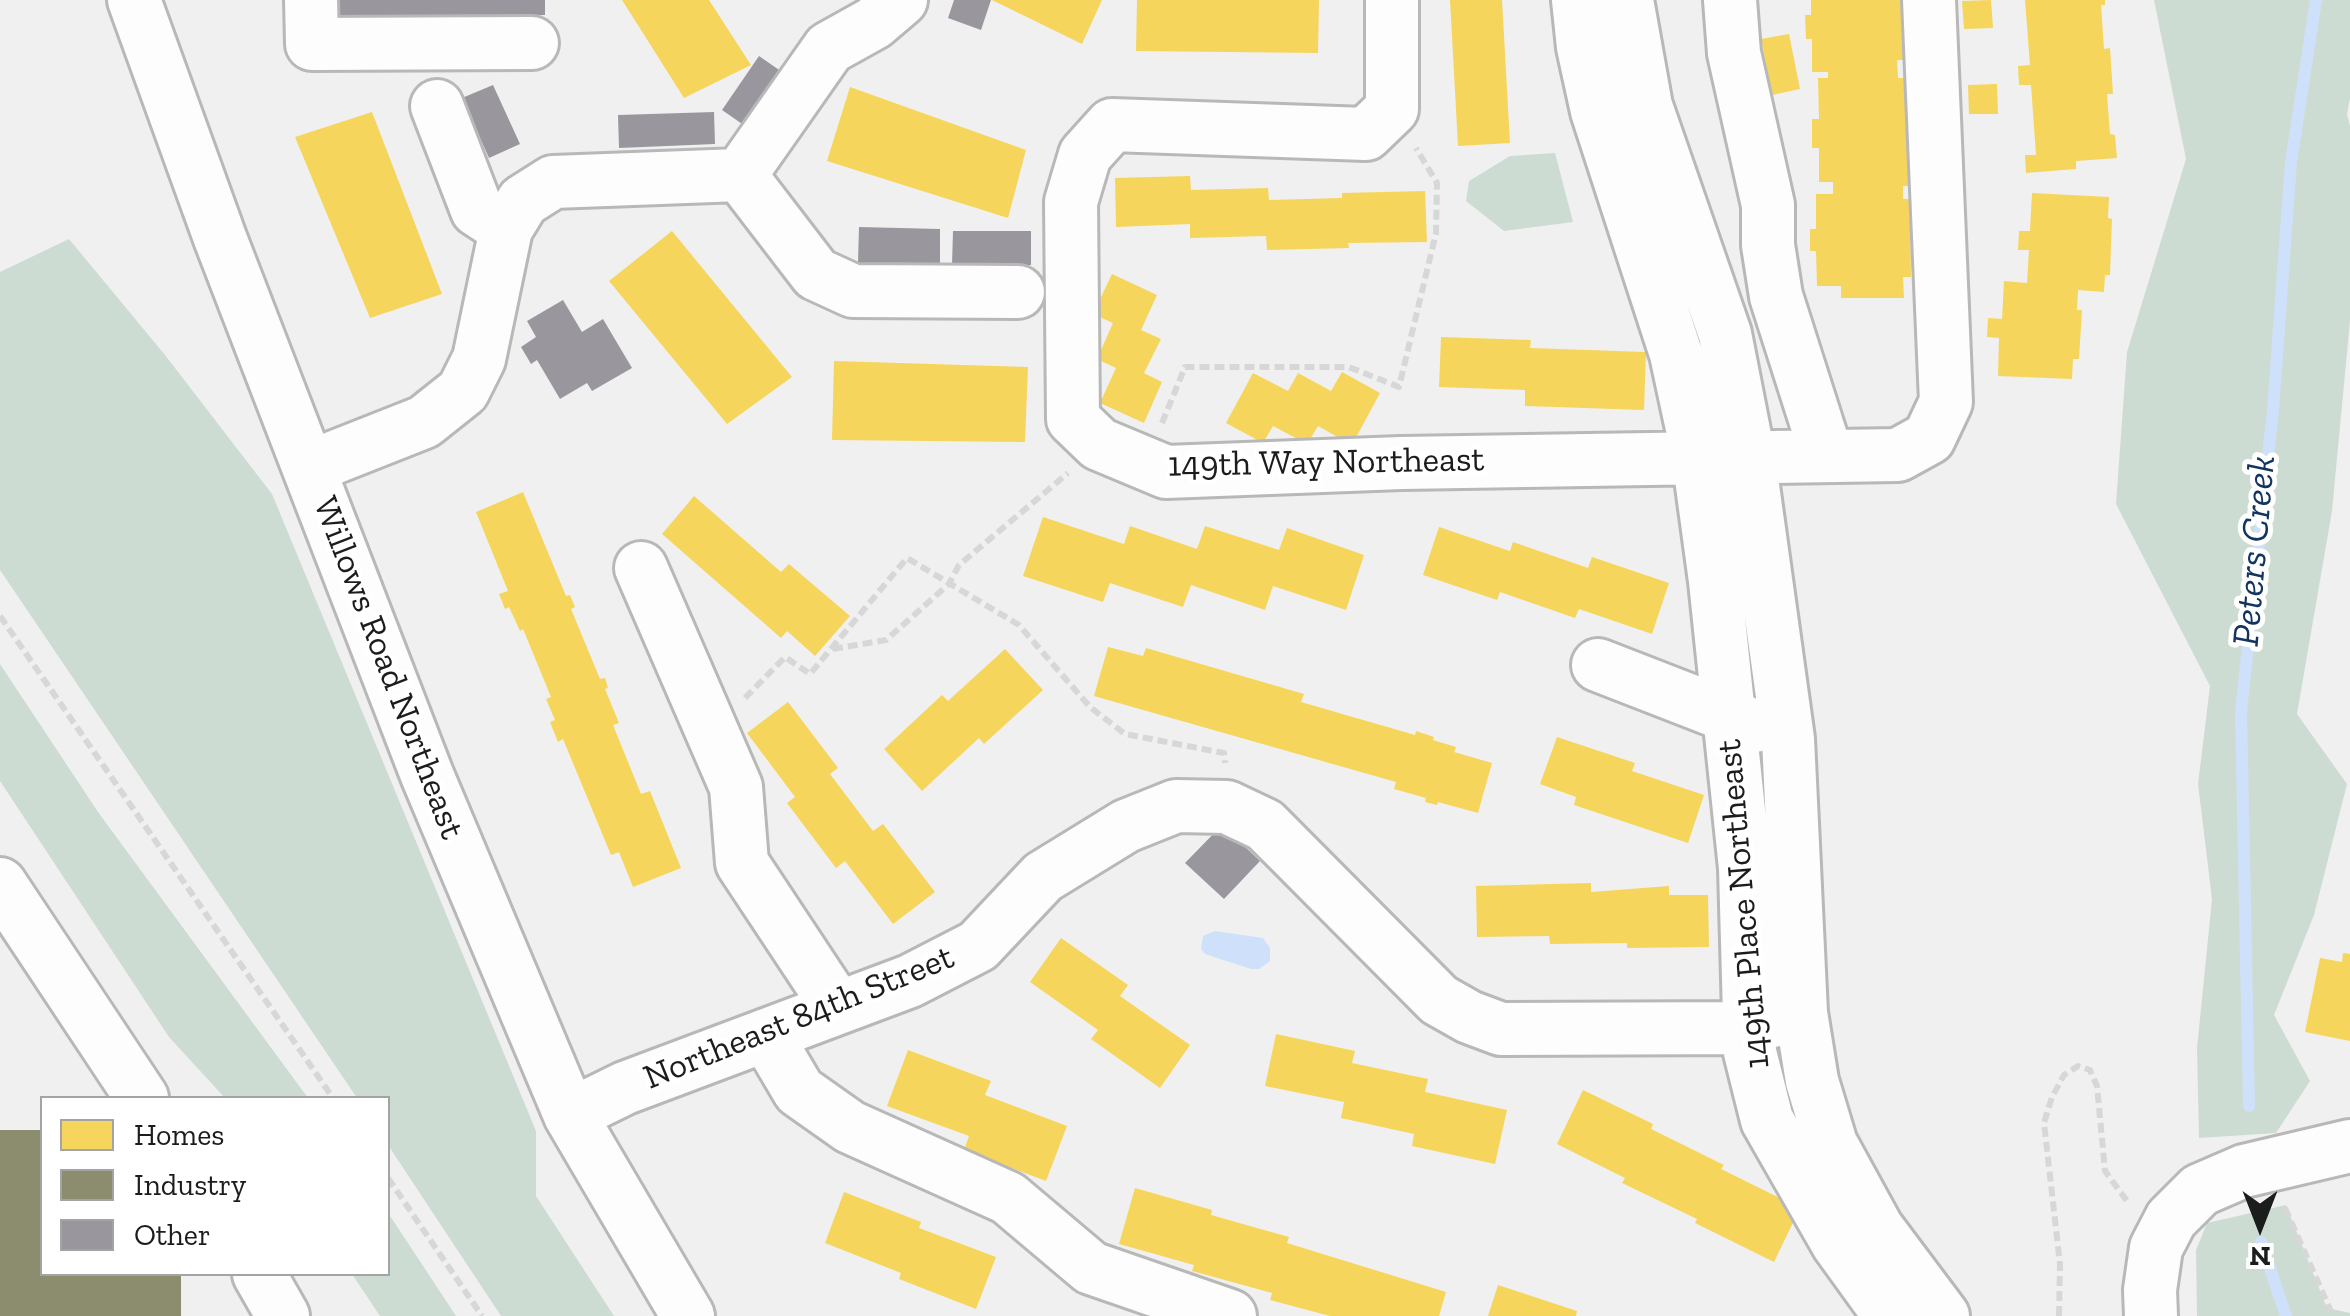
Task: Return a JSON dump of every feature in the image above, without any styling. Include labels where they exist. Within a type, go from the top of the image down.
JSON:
[{"type":"street","name":"Willows Road Northeast","points":[[134,0],[220,238],[427,775],[570,1115],[688,1316]]},
{"type":"street","points":[[311,0],[312,44],[532,43]]},
{"type":"street","points":[[740,174],[828,48],[874,23],[901,0]]},
{"type":"street","points":[[1392,0],[1392,109]]},
{"type":"street","name":"149th Place Northeast","points":[[1578,0],[1583,47],[1597,111],[1676,354],[1698,456],[1744,868],[1750,1052],[1767,1120],[1838,1244],[1890,1316]]},
{"type":"street","name":"149th Place Northeast","points":[[1627,0],[1646,106],[1725,334],[1749,457],[1788,739],[1801,1013],[1812,1081],[1832,1144],[1877,1228],[1943,1316]]},
{"type":"street","points":[[1730,0],[1734,54],[1768,205],[1768,245],[1776,296],[1827,456]]},
{"type":"street","points":[[1698,456],[1898,455],[1929,438],[1946,402],[1929,0]]},
{"type":"street","points":[[437,106],[476,210],[506,229]]},
{"type":"street","name":"149th Way Northeast","points":[[1392,109],[1366,134],[1112,126],[1085,154],[1071,202],[1073,419],[1099,444],[1166,472],[1698,456]]},
{"type":"street","points":[[310,467],[424,422],[463,391],[480,359],[506,229],[523,201],[553,182],[740,174]]},
{"type":"street","points":[[740,174],[816,274],[853,291],[1018,292]]},
{"type":"street","points":[[641,568],[736,787],[742,863],[838,1008]]},
{"type":"street","points":[[1598,666],[1788,739]]},
{"type":"street","name":"Northeast 84th Street","points":[[570,1115],[625,1088],[910,981],[978,946],[1043,876],[1126,826],[1176,806],[1227,807],[1265,825],[1439,1000],[1502,1029],[1747,1028],[1801,1013]]},
{"type":"street","points":[[0,884],[141,1096]]},
{"type":"street","points":[[766,1035],[799,1091],[850,1127],[1008,1198],[1092,1268],[1230,1316]]},
{"type":"street","points":[[2151,1316],[2156,1248],[2171,1218],[2200,1190],[2244,1171],[2350,1146]]},
{"type":"street","points":[[259,1276],[283,1316]]},
{"type":"path","points":[[1160,426],[1185,367],[1350,367],[1398,387],[1436,233],[1437,183],[1392,109]]},
{"type":"path","points":[[832,649],[886,640],[949,584],[958,565],[1070,472]]},
{"type":"path","points":[[752,693],[785,657],[810,674],[907,558],[1019,625],[1090,707],[1125,734],[1224,753],[1227,807]]},
{"type":"path","points":[[0,616],[332,1096]]},
{"type":"path","points":[[2059,1316],[2060,1264],[2044,1123],[2064,1074],[2078,1066],[2090,1070],[2096,1086],[2106,1171],[2133,1209]]},
{"type":"path","points":[[390,1181],[482,1316]]},
{"type":"path","points":[[2281,1200],[2333,1316]]},
{"type":"shaded area","points":[[2154,0],[2350,0],[2350,321],[2332,511],[2297,714],[2347,784],[2314,915],[2274,1015],[2310,1081],[2276,1133],[2199,1138],[2197,1048],[2212,899],[2198,784],[2210,686],[2116,504],[2127,352],[2186,159]]},
{"type":"shaded area","points":[[1555,153],[1573,222],[1504,231],[1466,201],[1469,181],[1510,156]]},
{"type":"shaded area","points":[[69,239],[272,494],[536,1131],[536,1196],[614,1316],[501,1316],[390,1148],[390,1096],[356,1096],[0,570],[0,272]]},
{"type":"shaded area","points":[[0,664],[98,812],[307,1096],[223,1096],[169,1037],[0,781]]},
{"type":"shaded area","points":[[2286,1205],[2327,1308],[2350,1316],[2197,1316],[2196,1250],[2207,1223]]},
{"type":"shaded area","points":[[390,1216],[456,1316],[380,1316],[353,1276],[390,1276]]},
{"type":"water","points":[[1215,931],[1263,938],[1270,948],[1270,961],[1259,969],[1251,969],[1205,954],[1201,949],[1203,936]]},
{"type":"building: Homes","points":[[622,0],[709,0],[751,65],[684,98]]},
{"type":"building: Homes","points":[[992,0],[1102,0],[1082,44]]},
{"type":"building: Homes","points":[[1137,0],[1319,0],[1318,53],[1136,51]]},
{"type":"building: Homes","points":[[1450,0],[1502,0],[1510,143],[1458,146]]},
{"type":"building: Homes","points":[[1811,0],[1902,0],[1903,60],[1897,60],[1898,78],[1906,78],[1906,94],[1915,94],[1916,166],[1908,166],[1908,186],[1903,186],[1903,199],[1910,199],[1911,277],[1903,277],[1904,298],[1841,298],[1841,286],[1817,286],[1816,251],[1810,251],[1810,229],[1816,229],[1816,194],[1833,194],[1833,182],[1819,182],[1819,148],[1812,148],[1812,119],[1819,119],[1818,78],[1828,78],[1828,72],[1812,72],[1812,39],[1806,39],[1805,15],[1811,15]]},
{"type":"building: Homes","points":[[1991,0],[1993,28],[1964,29],[1962,1]]},
{"type":"building: Homes","points":[[2025,0],[2105,0],[2105,5],[2101,5],[2104,49],[2110,48],[2113,94],[2107,94],[2110,134],[2115,135],[2117,158],[2076,161],[2076,169],[2026,173],[2025,155],[2036,155],[2031,85],[2019,85],[2018,66],[2030,65]]},
{"type":"building: Homes","points":[[1789,34],[1800,89],[1772,95],[1761,39]]},
{"type":"building: Homes","points":[[1997,84],[1998,114],[1969,114],[1968,85]]},
{"type":"building: Homes","points":[[850,87],[1026,150],[1008,218],[827,161]]},
{"type":"building: Homes","points":[[372,112],[442,294],[370,318],[295,137]]},
{"type":"building: Homes","points":[[1190,176],[1191,190],[1268,188],[1269,200],[1425,191],[1427,242],[1267,250],[1266,236],[1190,238],[1190,224],[1116,227],[1115,178]]},
{"type":"building: Homes","points":[[2032,193],[2109,197],[2110,275],[2105,275],[2104,292],[2078,290],[2077,310],[2082,310],[2079,359],[2073,359],[2072,379],[1998,376],[1999,338],[1987,337],[1988,318],[2002,319],[2004,281],[2027,283],[2029,250],[2018,250],[2019,231],[2030,231]]},
{"type":"building: Homes","points":[[672,231],[792,377],[727,424],[609,281]]},
{"type":"building: Homes","points":[[1112,274],[1157,295],[1141,330],[1161,339],[1144,373],[1162,382],[1144,423],[1100,403],[1116,368],[1097,359],[1113,323],[1093,314]]},
{"type":"building: Homes","points":[[1441,337],[1531,340],[1530,348],[1646,352],[1644,410],[1525,406],[1525,390],[1439,387]]},
{"type":"building: Homes","points":[[834,361],[1028,367],[1025,442],[832,440]]},
{"type":"building: Homes","points":[[1342,372],[1380,393],[1352,445],[1318,426],[1307,444],[1273,426],[1263,443],[1226,423],[1253,373],[1288,391],[1298,373],[1331,391]]},
{"type":"building: Homes","points":[[523,492],[566,596],[570,595],[575,607],[571,609],[600,679],[605,678],[605,689],[619,723],[613,725],[641,794],[650,791],[681,868],[633,887],[619,852],[611,855],[563,739],[558,742],[550,722],[555,720],[546,699],[551,697],[523,629],[520,631],[509,607],[505,609],[499,594],[508,591],[476,512]]},
{"type":"building: Homes","points":[[694,496],[781,572],[789,564],[850,616],[815,656],[787,631],[781,638],[662,534]]},
{"type":"building: Homes","points":[[1043,517],[1124,544],[1130,526],[1197,549],[1205,526],[1279,550],[1287,528],[1364,555],[1346,610],[1273,586],[1265,610],[1191,585],[1183,607],[1110,583],[1103,602],[1023,576]]},
{"type":"building: Homes","points":[[1439,527],[1510,551],[1513,542],[1588,568],[1592,557],[1669,583],[1652,634],[1579,609],[1575,618],[1500,592],[1497,600],[1423,575]]},
{"type":"building: Homes","points":[[1108,647],[1143,656],[1146,648],[1304,694],[1301,702],[1415,735],[1416,731],[1456,747],[1454,752],[1492,763],[1478,813],[1425,802],[1426,798],[1394,789],[1396,782],[1094,696]]},
{"type":"building: Homes","points":[[1005,649],[1043,690],[984,744],[979,738],[922,791],[884,749],[942,695],[948,701]]},
{"type":"building: Homes","points":[[788,702],[838,768],[830,774],[873,831],[883,824],[935,892],[893,924],[845,861],[836,868],[787,803],[795,797],[747,733]]},
{"type":"building: Homes","points":[[1557,737],[1635,763],[1632,771],[1704,795],[1688,843],[1574,805],[1576,797],[1540,784]]},
{"type":"building: Homes","points":[[1591,883],[1591,892],[1669,886],[1669,895],[1708,895],[1709,947],[1627,948],[1627,943],[1550,944],[1549,936],[1477,937],[1476,886]]},
{"type":"building: Homes","points":[[1061,938],[1128,985],[1120,996],[1190,1045],[1160,1088],[1091,1039],[1098,1030],[1030,982]]},
{"type":"building: Homes","points":[[2343,953],[2350,954],[2350,1041],[2305,1032],[2320,958],[2342,962]]},
{"type":"building: Homes","points":[[1276,1034],[1355,1051],[1352,1063],[1428,1079],[1425,1092],[1507,1110],[1495,1164],[1412,1146],[1414,1134],[1341,1118],[1344,1102],[1265,1086]]},
{"type":"building: Homes","points":[[908,1050],[991,1081],[985,1095],[1067,1126],[1046,1181],[964,1150],[969,1136],[887,1106]]},
{"type":"building: Homes","points":[[1583,1090],[1653,1124],[1651,1129],[1724,1165],[1721,1169],[1800,1208],[1774,1262],[1695,1223],[1697,1219],[1622,1183],[1625,1178],[1557,1144]]},
{"type":"building: Homes","points":[[1135,1188],[1289,1237],[1287,1243],[1446,1292],[1439,1316],[1330,1316],[1270,1300],[1272,1293],[1192,1271],[1194,1265],[1119,1244]]},
{"type":"building: Homes","points":[[844,1192],[921,1222],[919,1228],[996,1257],[976,1309],[899,1279],[901,1273],[825,1243]]},
{"type":"building: Homes","points":[[1498,1285],[1577,1311],[1576,1316],[1488,1316]]},
{"type":"building: Industry","points":[[0,1130],[40,1130],[40,1276],[181,1276],[181,1316],[0,1316]]},
{"type":"building: Other","points":[[334,0],[545,0],[545,15],[334,19]]},
{"type":"building: Other","points":[[954,0],[991,0],[981,30],[948,18]]},
{"type":"building: Other","points":[[759,56],[785,74],[748,128],[722,110]]},
{"type":"building: Other","points":[[493,85],[520,144],[489,158],[462,98]]},
{"type":"building: Other","points":[[714,112],[715,144],[619,148],[618,115]]},
{"type":"building: Other","points":[[859,227],[940,229],[940,264],[858,263]]},
{"type":"building: Other","points":[[953,231],[1031,231],[1031,265],[952,265]]},
{"type":"building: Other","points":[[563,300],[582,332],[603,319],[632,368],[592,391],[587,383],[560,399],[537,360],[531,364],[521,347],[536,337],[527,321]]},
{"type":"building: Other","points":[[1222,825],[1260,861],[1224,899],[1185,863]]},
{"type":"waterway","name":"Peters Creek","points":[[2249,1106],[2241,712],[2273,410],[2291,162],[2316,0]]},
{"type":"waterway","name":"Peters Creek","points":[[2261,1242],[2286,1316]]}]
